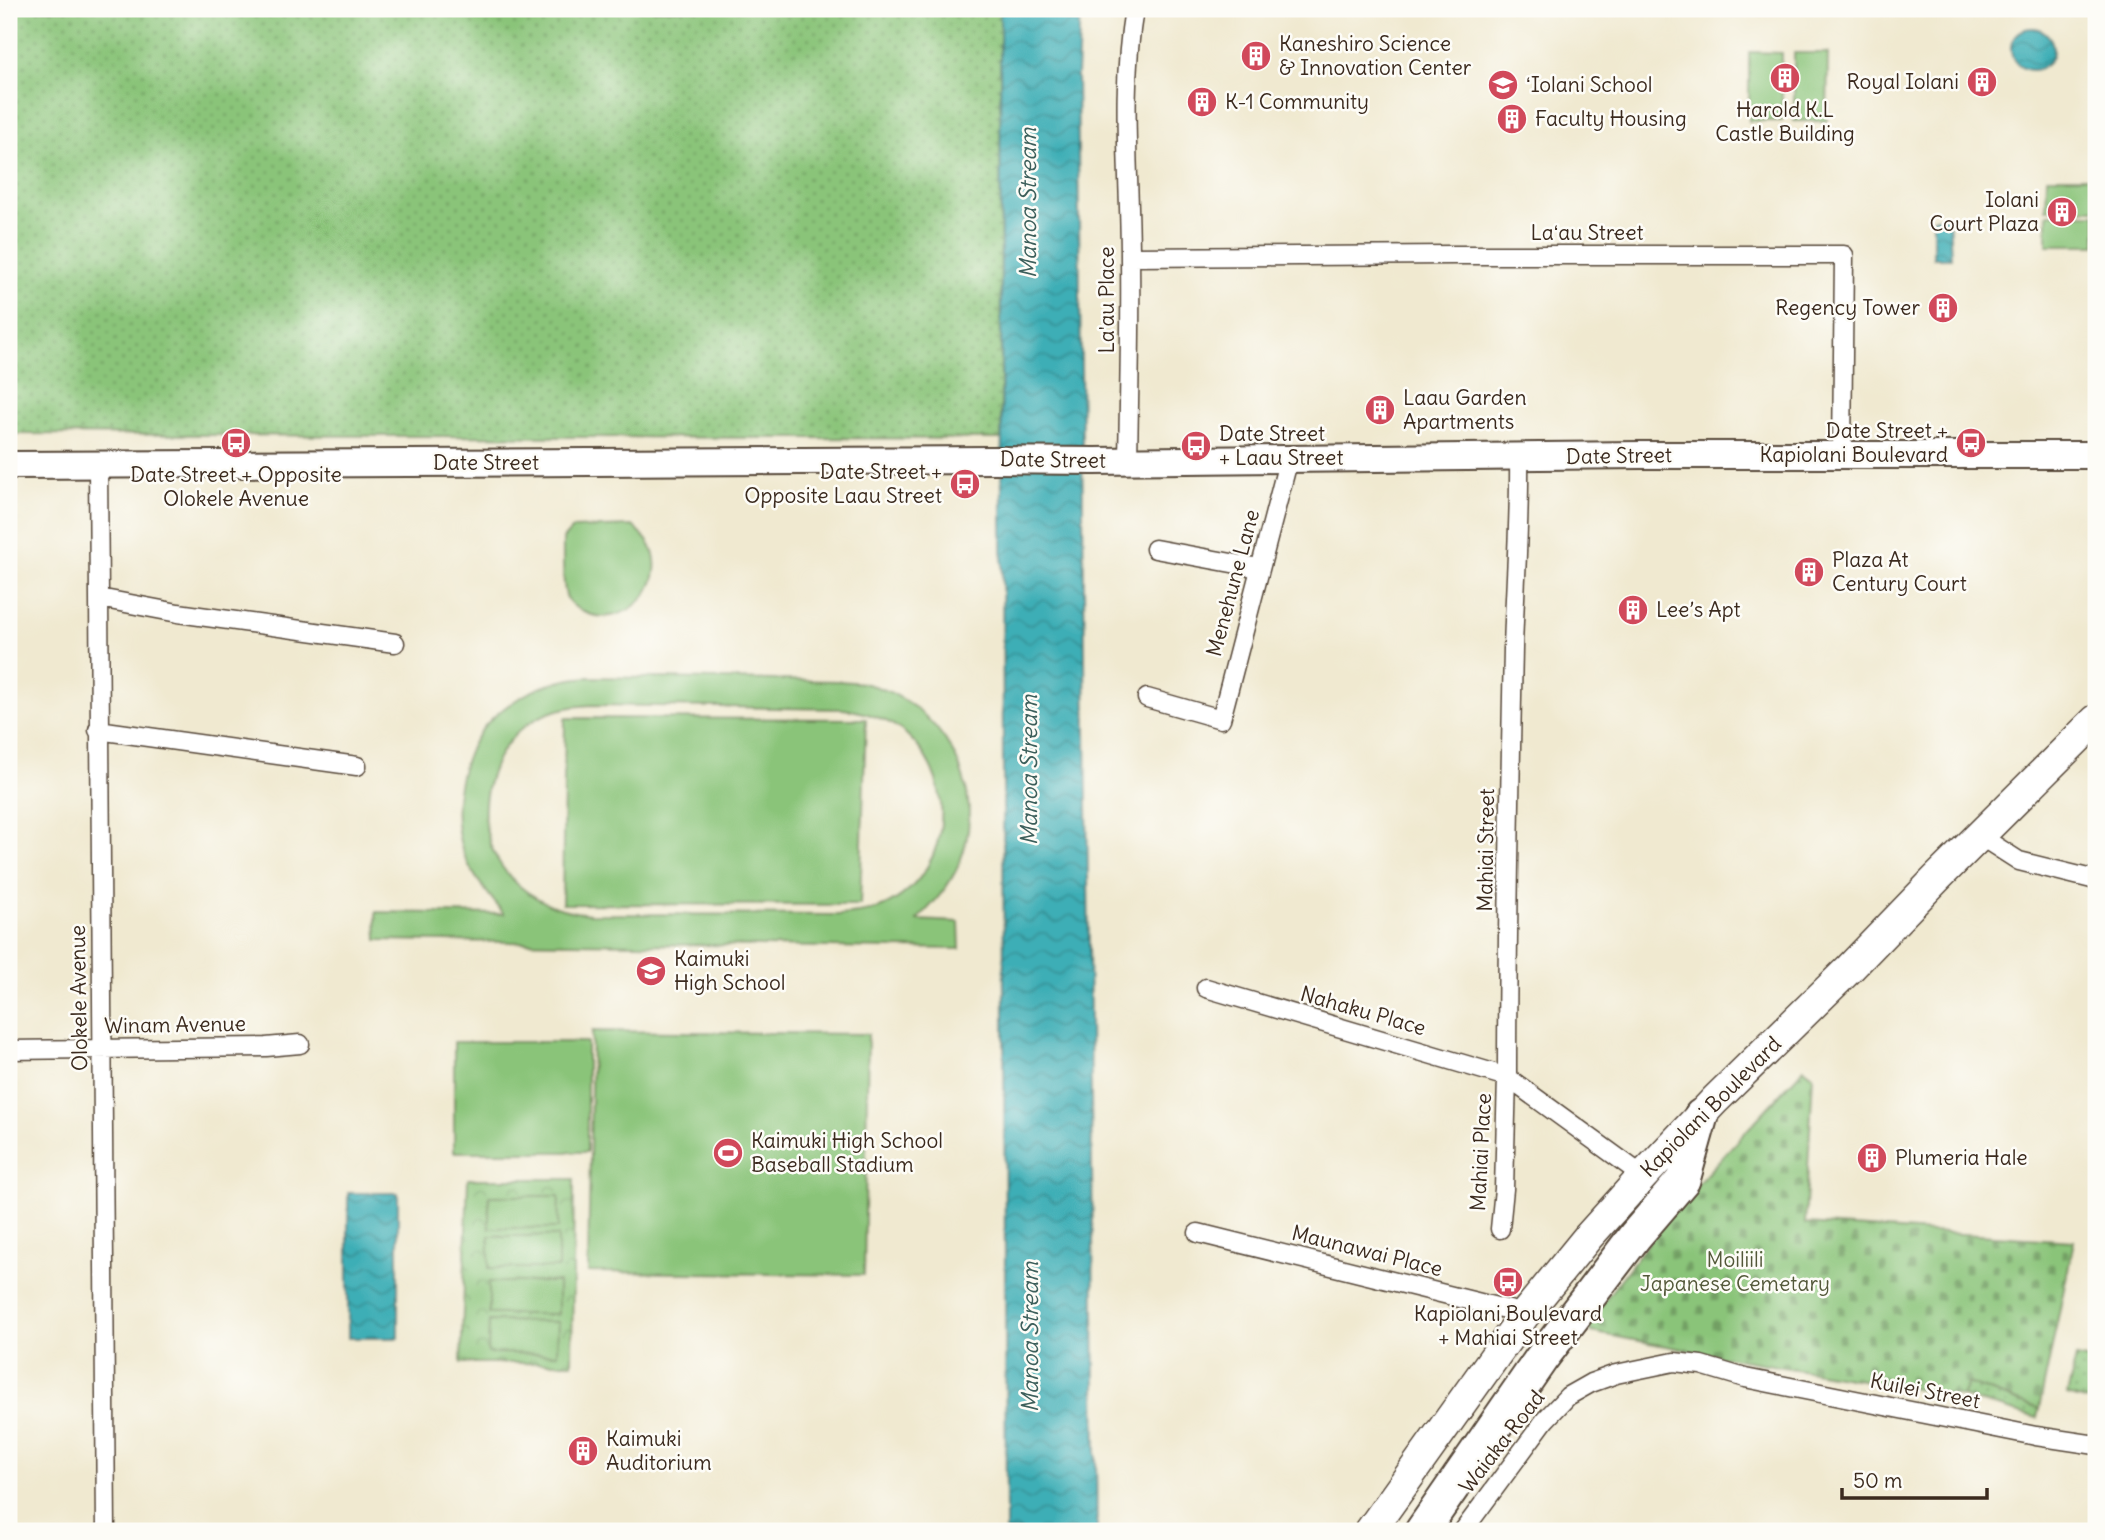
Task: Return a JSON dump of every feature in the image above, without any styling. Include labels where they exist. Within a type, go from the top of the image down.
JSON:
[{"type":"highway","points":[[1422,1531],[1556,1339],[1683,1180],[1701,1116]]},
{"type":"main road","name":"Kapiolani Boulevard","points":[[1370,1531],[1525,1314],[1588,1237],[1701,1116],[2096,720]]},
{"type":"street","name":"La'au Place","points":[[1128,461],[1130,257],[1125,139],[1128,43],[1133,9]]},
{"type":"street","name":"Laʻau Street","points":[[1130,257],[1844,255],[1842,455]]},
{"type":"street","name":"Date Street","points":[[9,465],[2096,455]]},
{"type":"street","name":"Mahiai Street","points":[[1507,1077],[1507,913],[1515,594],[1520,511],[1519,457]]},
{"type":"street","name":"Menehune Lane","points":[[1147,698],[1221,719],[1289,458]]},
{"type":"street","name":"Olokele Avenue","points":[[98,464],[106,1531]]},
{"type":"street","points":[[1155,549],[1259,568]]},
{"type":"street","points":[[99,598],[177,613],[395,643]]},
{"type":"street","points":[[99,730],[357,766]]},
{"type":"street","points":[[1980,835],[2019,861],[2096,880]]},
{"type":"street","name":"Nahaku Place","points":[[1206,988],[1507,1077]]},
{"type":"street","name":"Winam Avenue","points":[[9,1049],[266,1047],[300,1044]]},
{"type":"street","points":[[1507,1077],[1643,1176]]},
{"type":"street","name":"Mahiai Place","points":[[1500,1229],[1504,1189],[1507,1077]]},
{"type":"street","name":"Maunawai Place","points":[[1198,1233],[1525,1314]]},
{"type":"street","name":"Waiaka Road","points":[[1463,1531],[1545,1420],[1568,1396],[1591,1383],[1616,1374],[1674,1362],[1702,1365],[1745,1378]]},
{"type":"street","name":"Kuilei Street","points":[[1745,1378],[2036,1436],[2096,1445]]},
{"type":"green space","points":[[9,9],[1000,9],[1001,439],[9,434]]},
{"type":"green space","points":[[1749,52],[1782,53],[1782,121],[1749,121]]},
{"type":"green space","points":[[1794,53],[1828,53],[1827,121],[1794,121]]},
{"type":"green space","points":[[2047,177],[2096,177],[2096,209],[2046,209]]},
{"type":"green space","points":[[2047,214],[2096,214],[2096,245],[2047,245]]},
{"type":"green space","points":[[633,526],[651,547],[655,562],[654,577],[648,590],[639,602],[614,615],[599,616],[577,608],[565,594],[563,539],[573,528]]},
{"type":"green space","points":[[576,678],[858,682],[891,693],[916,708],[937,728],[953,752],[964,778],[969,806],[967,835],[959,864],[941,894],[917,920],[959,922],[960,949],[377,940],[376,912],[504,914],[481,885],[463,852],[457,816],[460,778],[474,742],[497,714],[540,688]],"holes":[[[592,705],[843,709],[877,717],[907,735],[925,756],[936,780],[941,805],[940,831],[933,856],[920,878],[901,896],[877,909],[840,915],[590,914],[562,909],[538,899],[518,884],[502,866],[490,844],[485,820],[486,794],[494,767],[514,736],[545,714]]]},
{"type":"green space","points":[[565,718],[866,719],[860,905],[562,904]]},
{"type":"green space","name":"Kaimuki High School Baseball Stadium","points":[[592,1031],[868,1034],[864,1275],[588,1272]]},
{"type":"green space","points":[[454,1042],[587,1042],[587,1152],[454,1152]]},
{"type":"green space","name":"Moiliili Japanese Cemetary","points":[[1804,1068],[1813,1075],[1805,1224],[2074,1241],[2039,1409],[1968,1383],[1962,1397],[1730,1358],[1591,1332],[1588,1328],[1588,1322],[1659,1229]]},
{"type":"green space","points":[[468,1179],[574,1179],[572,1363],[461,1363]]},
{"type":"green space","points":[[489,1196],[559,1196],[558,1228],[489,1228]]},
{"type":"green space","points":[[489,1236],[558,1236],[558,1268],[489,1268]]},
{"type":"green space","points":[[489,1282],[558,1282],[558,1314],[489,1314]]},
{"type":"green space","points":[[489,1321],[558,1322],[557,1354],[488,1353]]},
{"type":"green space","points":[[2076,1357],[2096,1361],[2096,1403],[2067,1395]]},
{"type":"green space","points":[[1967,1383],[2039,1409],[2037,1418],[1962,1397]]},
{"type":"water","name":"Manoa Stream","points":[[1000,9],[1080,9],[1077,75],[1097,1531],[1006,1531]]},
{"type":"water","points":[[2032,28],[2047,34],[2053,49],[2047,64],[2032,70],[2017,64],[2011,49],[2017,34]]},
{"type":"water","points":[[1933,218],[1949,218],[1951,258],[1933,258]]},
{"type":"water","points":[[348,1193],[398,1193],[398,1338],[348,1338]]},
{"type":"place","name":"Kaneshiro Science & Innovation Center","points":[[1256,56]]},
{"type":"place","name":"Harold K.L Castle Building","points":[[1785,78]]},
{"type":"place","name":"Royal Iolani","points":[[1982,82]]},
{"type":"place","name":"ʻIolani School","points":[[1503,85]]},
{"type":"place","name":"K-1 Community","points":[[1202,102]]},
{"type":"place","name":"Faculty Housing","points":[[1512,119]]},
{"type":"place","name":"Iolani Court Plaza","points":[[2062,212]]},
{"type":"place","name":"Regency Tower","points":[[1943,308]]},
{"type":"place","name":"Laau Garden Apartments","points":[[1380,410]]},
{"type":"place","name":"Date Street + Opposite Olokele Avenue","points":[[236,443]]},
{"type":"place","name":"Date Street + Kapiolani Boulevard","points":[[1971,443]]},
{"type":"place","name":"Date Street + Laau Street","points":[[1196,446]]},
{"type":"place","name":"Date Street + Opposite Laau Street","points":[[965,484]]},
{"type":"place","name":"Plaza At Century Court","points":[[1809,572]]},
{"type":"place","name":"Lee’s Apt","points":[[1633,610]]},
{"type":"place","name":"Kaimuki High School","points":[[651,971]]},
{"type":"place","name":"Kaimuki High School Baseball Stadium","points":[[728,1153]]},
{"type":"place","name":"Plumeria Hale","points":[[1872,1158]]},
{"type":"place","name":"Kapiolani Boulevard + Mahiai Street","points":[[1508,1282]]},
{"type":"place","name":"Kaimuki Auditorium","points":[[583,1451]]}]
